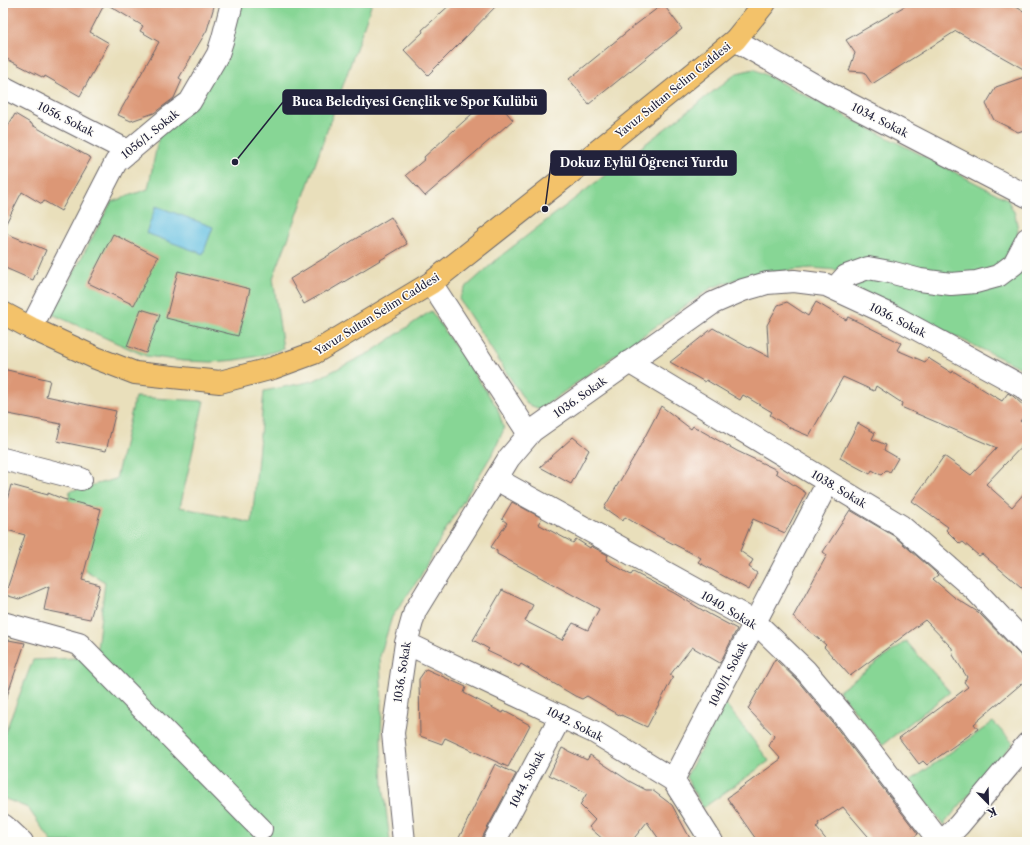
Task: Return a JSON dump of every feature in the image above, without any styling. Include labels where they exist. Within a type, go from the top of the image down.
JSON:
[{"type":"main road","name":"Yavuz Sultan Selim Caddesi","points":[[3,313],[31,328],[96,358],[135,373],[220,382],[273,368],[314,353],[431,283],[735,40],[765,3]]},
{"type":"street","name":"1056/1. Sokak","points":[[31,328],[116,162],[190,102],[218,54],[232,3]]},
{"type":"street","name":"1034. Sokak","points":[[735,40],[830,94],[1027,196]]},
{"type":"street","name":"1056. Sokak","points":[[3,87],[128,151]]},
{"type":"street","points":[[835,288],[846,276],[868,268],[920,280],[951,284],[976,282],[998,276],[1014,264],[1027,239]]},
{"type":"street","name":"1036. Sokak","points":[[404,842],[393,733],[406,643],[415,611],[508,458],[529,434],[713,303],[743,290],[767,283],[794,281],[826,285],[835,288],[893,316],[1027,391]]},
{"type":"street","points":[[431,283],[529,434]]},
{"type":"street","name":"1038. Sokak","points":[[629,362],[901,526],[975,590],[1027,645]]},
{"type":"street","points":[[3,459],[81,479]]},
{"type":"street","name":"1040. Sokak","points":[[496,479],[755,622],[811,676],[941,842]]},
{"type":"street","name":"1040/1. Sokak","points":[[673,780],[828,482]]},
{"type":"street","points":[[3,623],[79,644],[261,829]]},
{"type":"street","name":"1042. Sokak","points":[[406,643],[596,733],[673,780],[712,842]]},
{"type":"street","name":"1044. Sokak","points":[[494,842],[561,716]]},
{"type":"street","points":[[941,842],[959,825],[1027,744]]},
{"type":"street","points":[[3,825],[22,842]]},
{"type":"green space","points":[[241,3],[372,3],[298,213],[273,278],[283,349],[259,356],[212,362],[184,361],[146,356],[52,314],[111,202],[148,189],[159,135]]},
{"type":"green space","points":[[754,69],[1007,199],[1015,214],[1018,230],[1016,242],[1009,255],[994,267],[974,275],[934,274],[868,260],[836,270],[812,268],[752,274],[711,288],[540,409],[527,404],[459,299],[465,288],[502,255],[737,73]]},
{"type":"green space","points":[[1027,264],[1027,374],[1021,368],[851,286],[865,275],[977,291],[1007,284],[1025,268]]},
{"type":"green space","points":[[431,311],[497,407],[504,429],[494,451],[442,536],[420,577],[392,617],[380,656],[383,785],[390,842],[52,842],[28,808],[3,798],[3,738],[33,660],[96,657],[105,582],[62,556],[70,491],[116,479],[135,397],[204,401],[180,507],[252,523],[264,391],[313,381],[371,352]]},
{"type":"green space","points":[[906,641],[950,692],[882,745],[839,691]]},
{"type":"green space","points":[[725,703],[769,761],[703,808],[686,777]]},
{"type":"green space","points":[[993,722],[1013,743],[943,825],[910,781]]},
{"type":"water","points":[[156,206],[213,227],[203,254],[146,233]]},
{"type":"building","points":[[3,3],[105,3],[90,32],[109,43],[80,96],[45,76],[44,78],[3,57]]},
{"type":"building","points":[[105,3],[215,3],[207,30],[179,78],[182,80],[174,98],[154,113],[131,121],[118,115],[159,42],[140,31],[143,26]]},
{"type":"building","points":[[452,3],[499,3],[428,75],[404,50],[423,32],[422,30]]},
{"type":"building","points":[[910,3],[1009,3],[1027,13],[1027,71],[956,31],[872,84],[864,72],[849,71],[855,53],[846,40]]},
{"type":"building","points":[[663,4],[682,29],[589,104],[569,79]]},
{"type":"building","points":[[1027,76],[1027,129],[1018,132],[994,120],[986,104],[996,87]]},
{"type":"building","points":[[492,96],[513,120],[425,196],[406,175]]},
{"type":"building","points":[[15,114],[91,158],[61,211],[44,201],[42,204],[22,192],[3,229],[3,135]]},
{"type":"building","points":[[391,217],[407,244],[327,292],[304,304],[290,279]]},
{"type":"building","points":[[3,232],[46,250],[33,280],[3,267]]},
{"type":"building","points":[[113,234],[158,257],[134,305],[88,283]]},
{"type":"building","points":[[178,271],[250,289],[238,336],[166,318]]},
{"type":"building","points":[[787,302],[808,316],[816,302],[846,320],[848,317],[901,343],[897,350],[925,362],[928,358],[952,373],[953,371],[1002,401],[1008,393],[1027,409],[1027,413],[1020,421],[1027,427],[1027,441],[986,484],[1012,507],[1027,490],[1027,592],[982,554],[979,556],[963,542],[960,544],[946,530],[948,527],[912,501],[944,456],[971,475],[997,448],[901,407],[902,403],[876,386],[874,391],[843,377],[809,436],[790,428],[770,415],[772,412],[743,395],[740,400],[706,380],[705,382],[670,362],[713,328],[749,348],[750,347],[769,357],[767,325],[778,305]]},
{"type":"building","points":[[141,309],[160,315],[146,353],[127,346]]},
{"type":"building","points":[[3,369],[50,380],[46,396],[116,411],[106,451],[57,441],[61,424],[3,413]]},
{"type":"building","points":[[661,406],[691,429],[693,426],[737,451],[777,470],[776,473],[806,493],[785,533],[753,519],[740,551],[753,560],[749,567],[757,573],[749,590],[698,562],[701,558],[650,532],[625,517],[623,521],[604,508],[638,450]]},
{"type":"building","points":[[858,423],[875,433],[872,439],[886,445],[884,450],[898,458],[890,472],[886,470],[881,475],[872,470],[870,474],[840,458]]},
{"type":"building","points":[[573,437],[589,450],[571,484],[540,467]]},
{"type":"building","points":[[11,485],[48,495],[48,493],[63,499],[101,509],[82,580],[100,585],[90,619],[44,610],[49,586],[19,599],[5,595],[25,535],[3,529],[3,515]]},
{"type":"building","points":[[512,502],[542,518],[538,524],[573,543],[576,539],[590,548],[591,546],[608,555],[606,560],[631,575],[633,572],[674,593],[737,629],[720,663],[692,647],[670,675],[673,677],[647,727],[621,716],[587,696],[582,699],[575,696],[521,664],[519,667],[487,651],[489,649],[473,640],[502,590],[533,605],[525,621],[562,640],[573,623],[588,630],[599,609],[497,554],[497,551],[491,547],[507,523],[502,519]]},
{"type":"building","points":[[850,510],[894,536],[938,575],[933,579],[954,597],[978,612],[1027,662],[1027,679],[974,724],[978,729],[927,765],[923,761],[919,764],[899,738],[968,687],[964,682],[967,677],[953,655],[952,648],[925,620],[850,676],[824,647],[826,645],[793,617],[827,555],[823,552]]},
{"type":"building","points":[[3,639],[25,643],[6,699],[3,698]]},
{"type":"building","points":[[775,659],[797,680],[833,723],[918,834],[908,842],[873,842],[843,807],[818,823],[819,825],[816,827],[828,842],[758,842],[727,798],[781,759],[769,746],[774,736],[748,709]]},
{"type":"building","points":[[426,669],[466,687],[464,693],[503,713],[504,711],[530,725],[508,767],[445,738],[442,744],[420,736],[419,679]]},
{"type":"building","points":[[562,748],[587,760],[590,755],[629,781],[646,790],[652,790],[672,805],[692,842],[661,842],[647,822],[631,842],[606,842],[589,827],[595,820],[580,805],[587,793],[549,775]]},
{"type":"building","points":[[495,764],[516,774],[483,836],[482,842],[457,842]]},
{"type":"place","name":"Buca Belediyesi Gençlik ve Spor Kulübü","points":[[235,162]]},
{"type":"place","name":"Dokuz Eylül Öğrenci Yurdu","points":[[545,209]]}]
